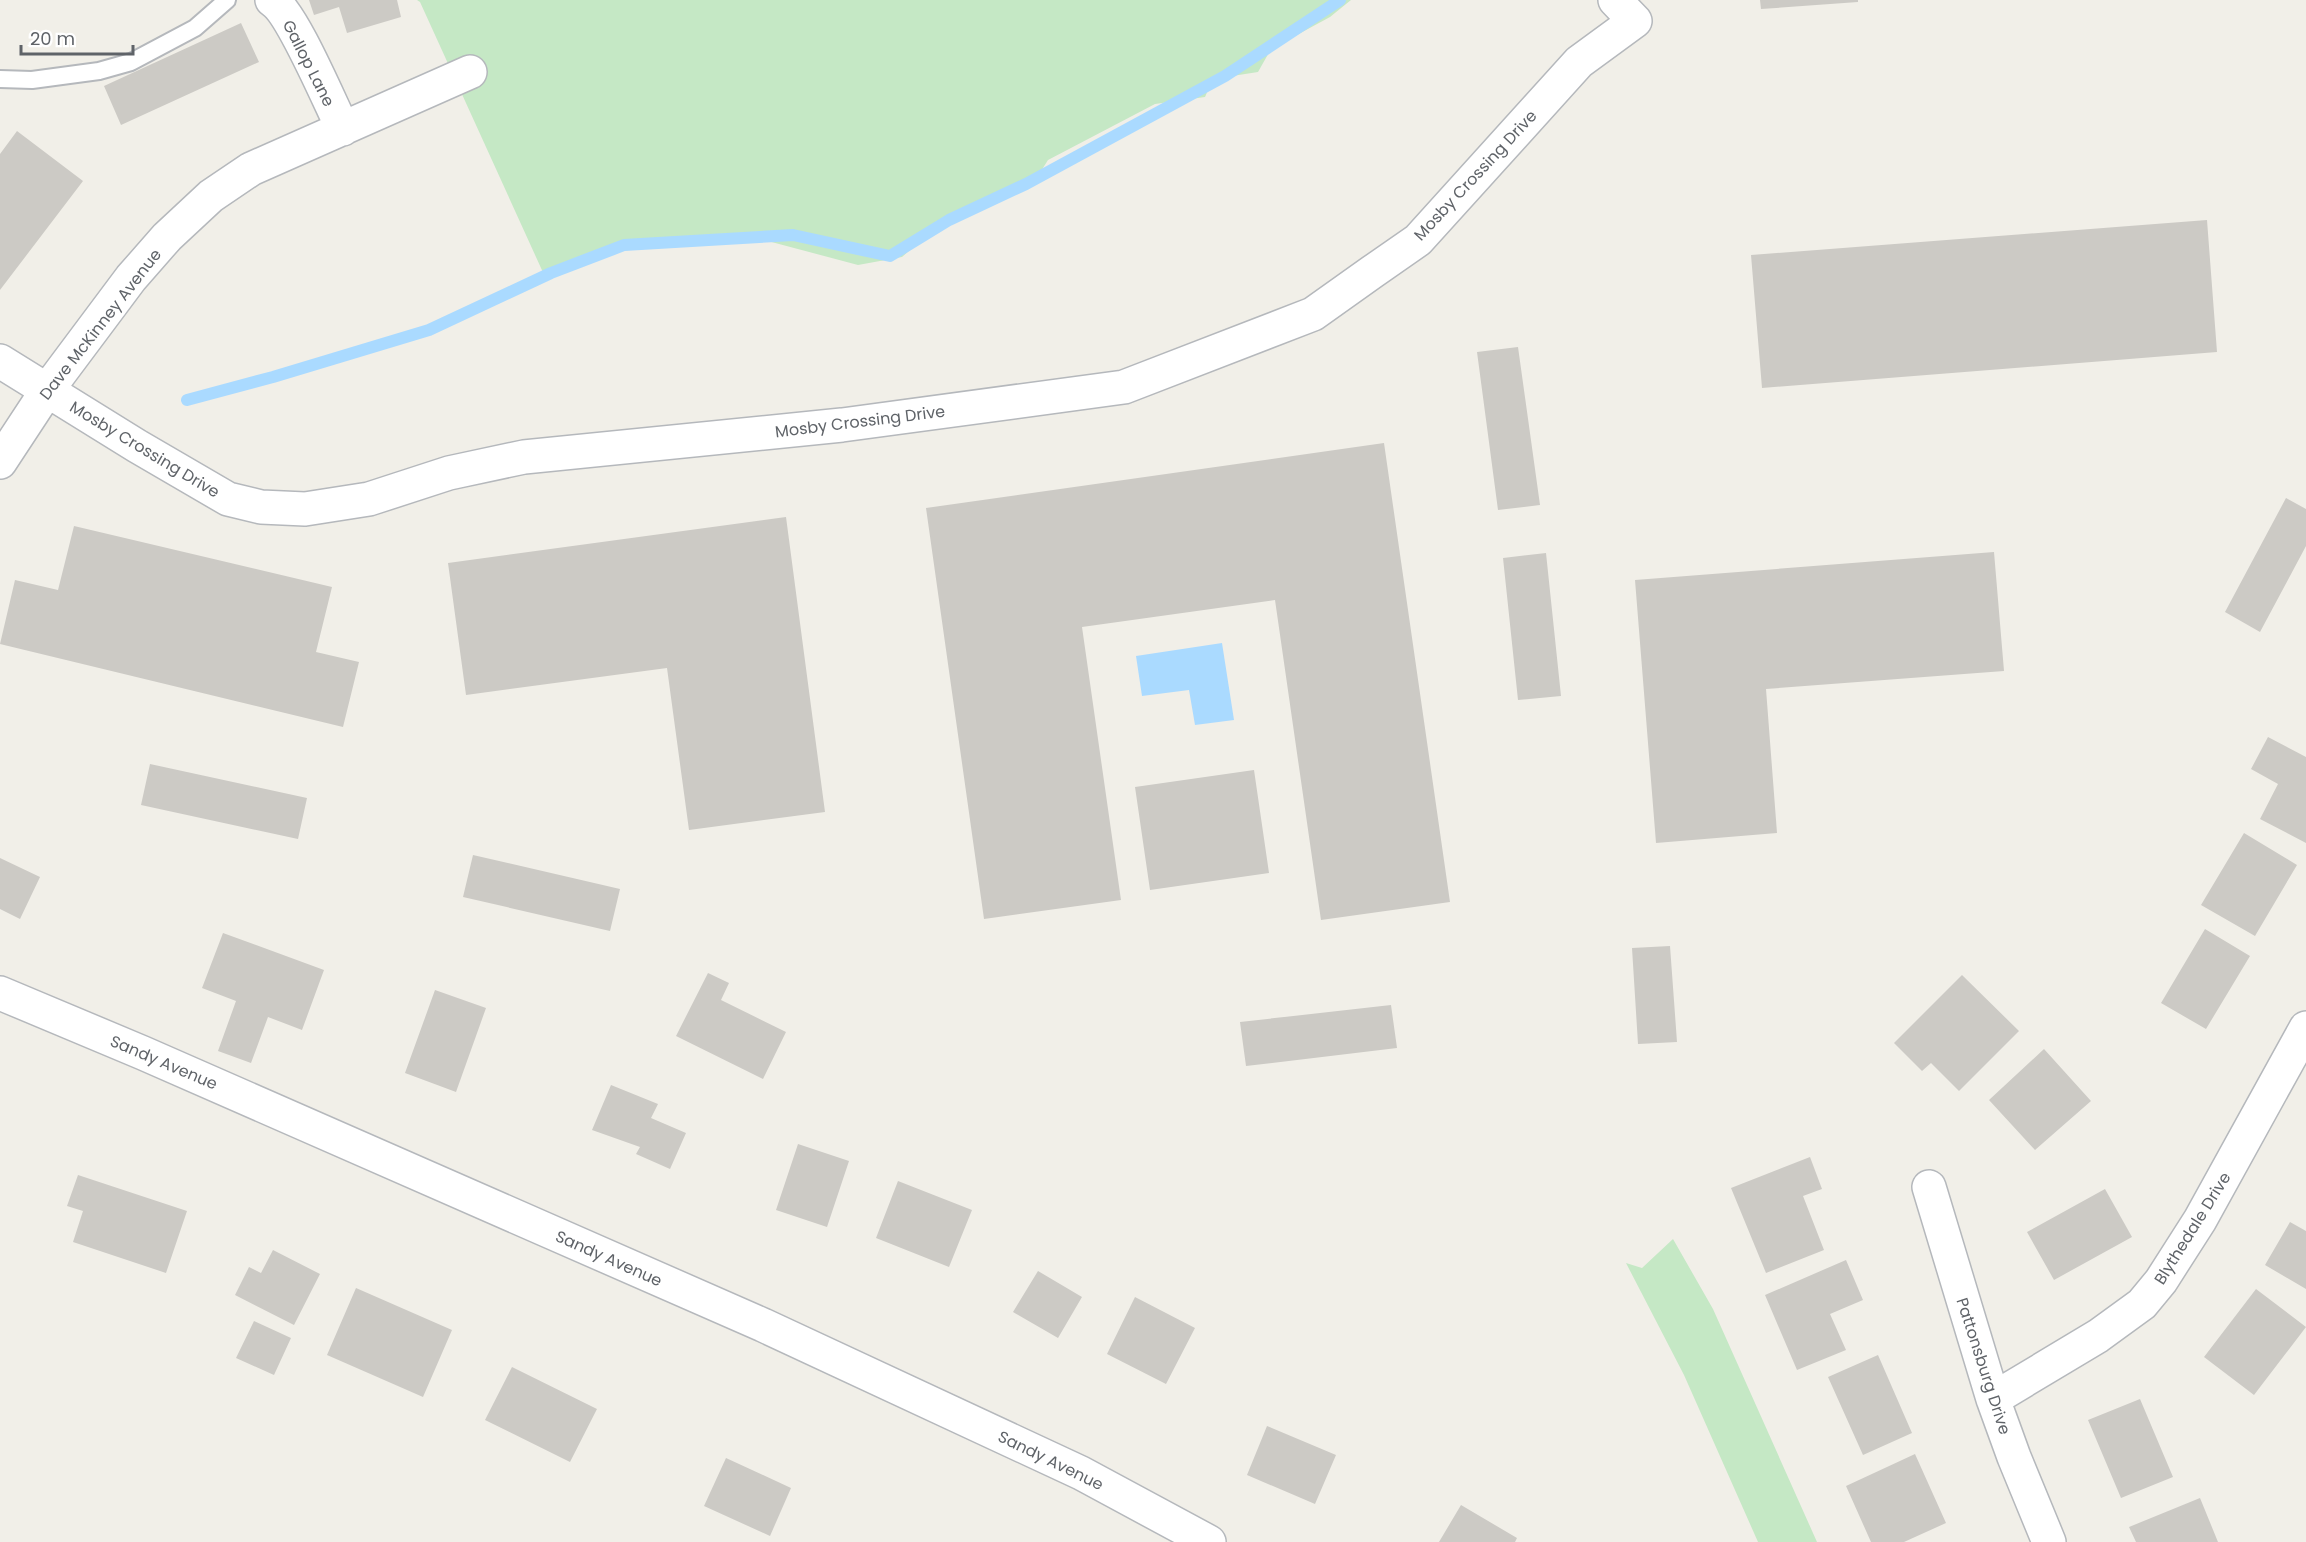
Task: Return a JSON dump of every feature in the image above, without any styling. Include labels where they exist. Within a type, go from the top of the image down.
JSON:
[{"type":"street","name":"Gallop Lane","points":[[272,0],[277,3],[294,29],[343,129]]},
{"type":"street","name":"Mosby Crossing Drive","points":[[0,361],[137,446],[228,498],[261,507],[305,509],[369,498],[449,473],[524,457],[842,425],[1124,387],[1313,315],[1418,240],[1625,10]]},
{"type":"street","name":"Dave McKinney Avenue","points":[[0,462],[48,389],[131,278],[167,237],[211,196],[250,169],[471,72]]},
{"type":"street","name":"Sandy Avenue","points":[[0,993],[165,1062],[762,1325],[1081,1473],[1209,1542]]},
{"type":"street","name":"Blythedale Drive","points":[[1993,1399],[2098,1336],[2142,1304],[2161,1281],[2200,1220],[2306,1028]]},
{"type":"street","name":"Pattonsburg Drive","points":[[1929,1187],[1993,1399],[2013,1457],[2049,1542]]},
{"type":"lane","points":[[0,79],[32,80],[99,71],[130,62],[195,28],[227,0]]},
{"type":"green space","points":[[417,0],[1351,0],[1330,17],[1271,49],[1258,72],[1213,79],[1205,97],[1155,104],[1048,160],[1031,187],[997,193],[987,207],[949,216],[902,257],[858,265],[764,240],[604,252],[546,279],[420,2]]},
{"type":"green space","points":[[1673,1239],[1713,1309],[1817,1542],[1758,1542],[1684,1375],[1626,1263],[1642,1268]]},
{"type":"water","points":[[1222,643],[1234,720],[1195,725],[1189,690],[1142,696],[1136,656]]},
{"type":"building","points":[[309,0],[397,0],[401,17],[347,33],[339,7],[314,15]]},
{"type":"building","points":[[1760,0],[1858,0],[1858,2],[1761,9]]},
{"type":"building","points":[[241,23],[259,62],[121,125],[104,86]]},
{"type":"building","points":[[17,131],[83,181],[0,290],[0,154]]},
{"type":"building","points":[[2207,220],[2217,352],[1762,388],[1751,255]]},
{"type":"building","points":[[1518,347],[1540,505],[1498,510],[1477,352]]},
{"type":"building","points":[[1384,443],[1450,902],[1321,920],[1275,600],[1082,627],[1121,900],[984,919],[926,508]]},
{"type":"building","points":[[2286,498],[2306,509],[2306,546],[2260,632],[2225,612]]},
{"type":"building","points":[[786,517],[825,812],[689,830],[667,668],[466,695],[448,563]]},
{"type":"building","points":[[74,526],[332,587],[316,652],[359,662],[343,727],[0,644],[15,580],[58,590]]},
{"type":"building","points":[[1994,552],[2004,671],[1766,689],[1777,833],[1656,843],[1635,580]]},
{"type":"building","points":[[1546,553],[1561,696],[1518,700],[1503,558]]},
{"type":"building","points":[[2268,737],[2306,757],[2306,843],[2260,819],[2278,784],[2251,769]]},
{"type":"building","points":[[150,764],[307,798],[298,839],[141,805]]},
{"type":"building","points":[[1254,770],[1269,873],[1150,890],[1135,787]]},
{"type":"building","points":[[2244,833],[2297,865],[2255,936],[2201,905]]},
{"type":"building","points":[[473,855],[620,889],[610,931],[463,897]]},
{"type":"building","points":[[0,858],[40,877],[20,919],[0,909]]},
{"type":"building","points":[[2205,929],[2250,956],[2206,1029],[2161,1003]]},
{"type":"building","points":[[223,933],[324,970],[302,1030],[268,1017],[251,1063],[218,1051],[236,1001],[202,988]]},
{"type":"building","points":[[1670,946],[1677,1042],[1638,1044],[1632,948]]},
{"type":"building","points":[[708,973],[729,983],[721,1000],[786,1032],[763,1079],[676,1036]]},
{"type":"building","points":[[1962,975],[2019,1031],[1959,1091],[1931,1063],[1922,1071],[1894,1043]]},
{"type":"building","points":[[435,990],[486,1008],[456,1092],[405,1073]]},
{"type":"building","points":[[1391,1005],[1397,1048],[1246,1066],[1240,1022]]},
{"type":"building","points":[[2044,1049],[2091,1101],[2035,1150],[1989,1100]]},
{"type":"building","points":[[611,1085],[658,1104],[651,1118],[686,1133],[670,1169],[636,1154],[640,1147],[592,1130]]},
{"type":"building","points":[[798,1144],[849,1161],[827,1227],[776,1210]]},
{"type":"building","points":[[1810,1157],[1822,1189],[1803,1196],[1824,1250],[1766,1273],[1731,1188]]},
{"type":"building","points":[[78,1175],[187,1211],[166,1273],[73,1242],[83,1211],[67,1206]]},
{"type":"building","points":[[898,1181],[972,1210],[949,1267],[876,1238]]},
{"type":"building","points":[[2105,1189],[2132,1237],[2054,1280],[2027,1232]]},
{"type":"building","points":[[2290,1222],[2306,1231],[2306,1289],[2265,1265]]},
{"type":"building","points":[[273,1250],[320,1274],[294,1325],[235,1295],[249,1267],[261,1273]]},
{"type":"building","points":[[1846,1260],[1863,1300],[1830,1314],[1846,1350],[1797,1370],[1765,1295]]},
{"type":"building","points":[[1038,1271],[1082,1297],[1058,1338],[1013,1312]]},
{"type":"building","points":[[356,1288],[452,1330],[423,1397],[327,1355]]},
{"type":"building","points":[[2256,1289],[2306,1327],[2254,1395],[2204,1357]]},
{"type":"building","points":[[1135,1297],[1195,1328],[1166,1384],[1107,1354]]},
{"type":"building","points":[[254,1321],[291,1338],[274,1375],[236,1358]]},
{"type":"building","points":[[1878,1355],[1912,1433],[1863,1455],[1828,1377]]},
{"type":"building","points":[[512,1367],[597,1409],[570,1462],[485,1420]]},
{"type":"building","points":[[2140,1399],[2173,1477],[2121,1498],[2088,1420]]},
{"type":"building","points":[[1267,1426],[1336,1455],[1315,1504],[1247,1475]]},
{"type":"building","points":[[1915,1454],[1946,1523],[1904,1542],[1871,1542],[1846,1486]]},
{"type":"building","points":[[726,1458],[791,1488],[770,1536],[704,1506]]},
{"type":"building","points":[[2200,1498],[2218,1542],[2136,1542],[2129,1527]]},
{"type":"building","points":[[1461,1505],[1517,1538],[1515,1542],[1439,1542]]},
{"type":"waterway","points":[[187,400],[273,377],[429,330],[551,273],[624,245],[793,235],[890,256],[949,220],[1026,184],[1225,76],[1340,0]]}]
